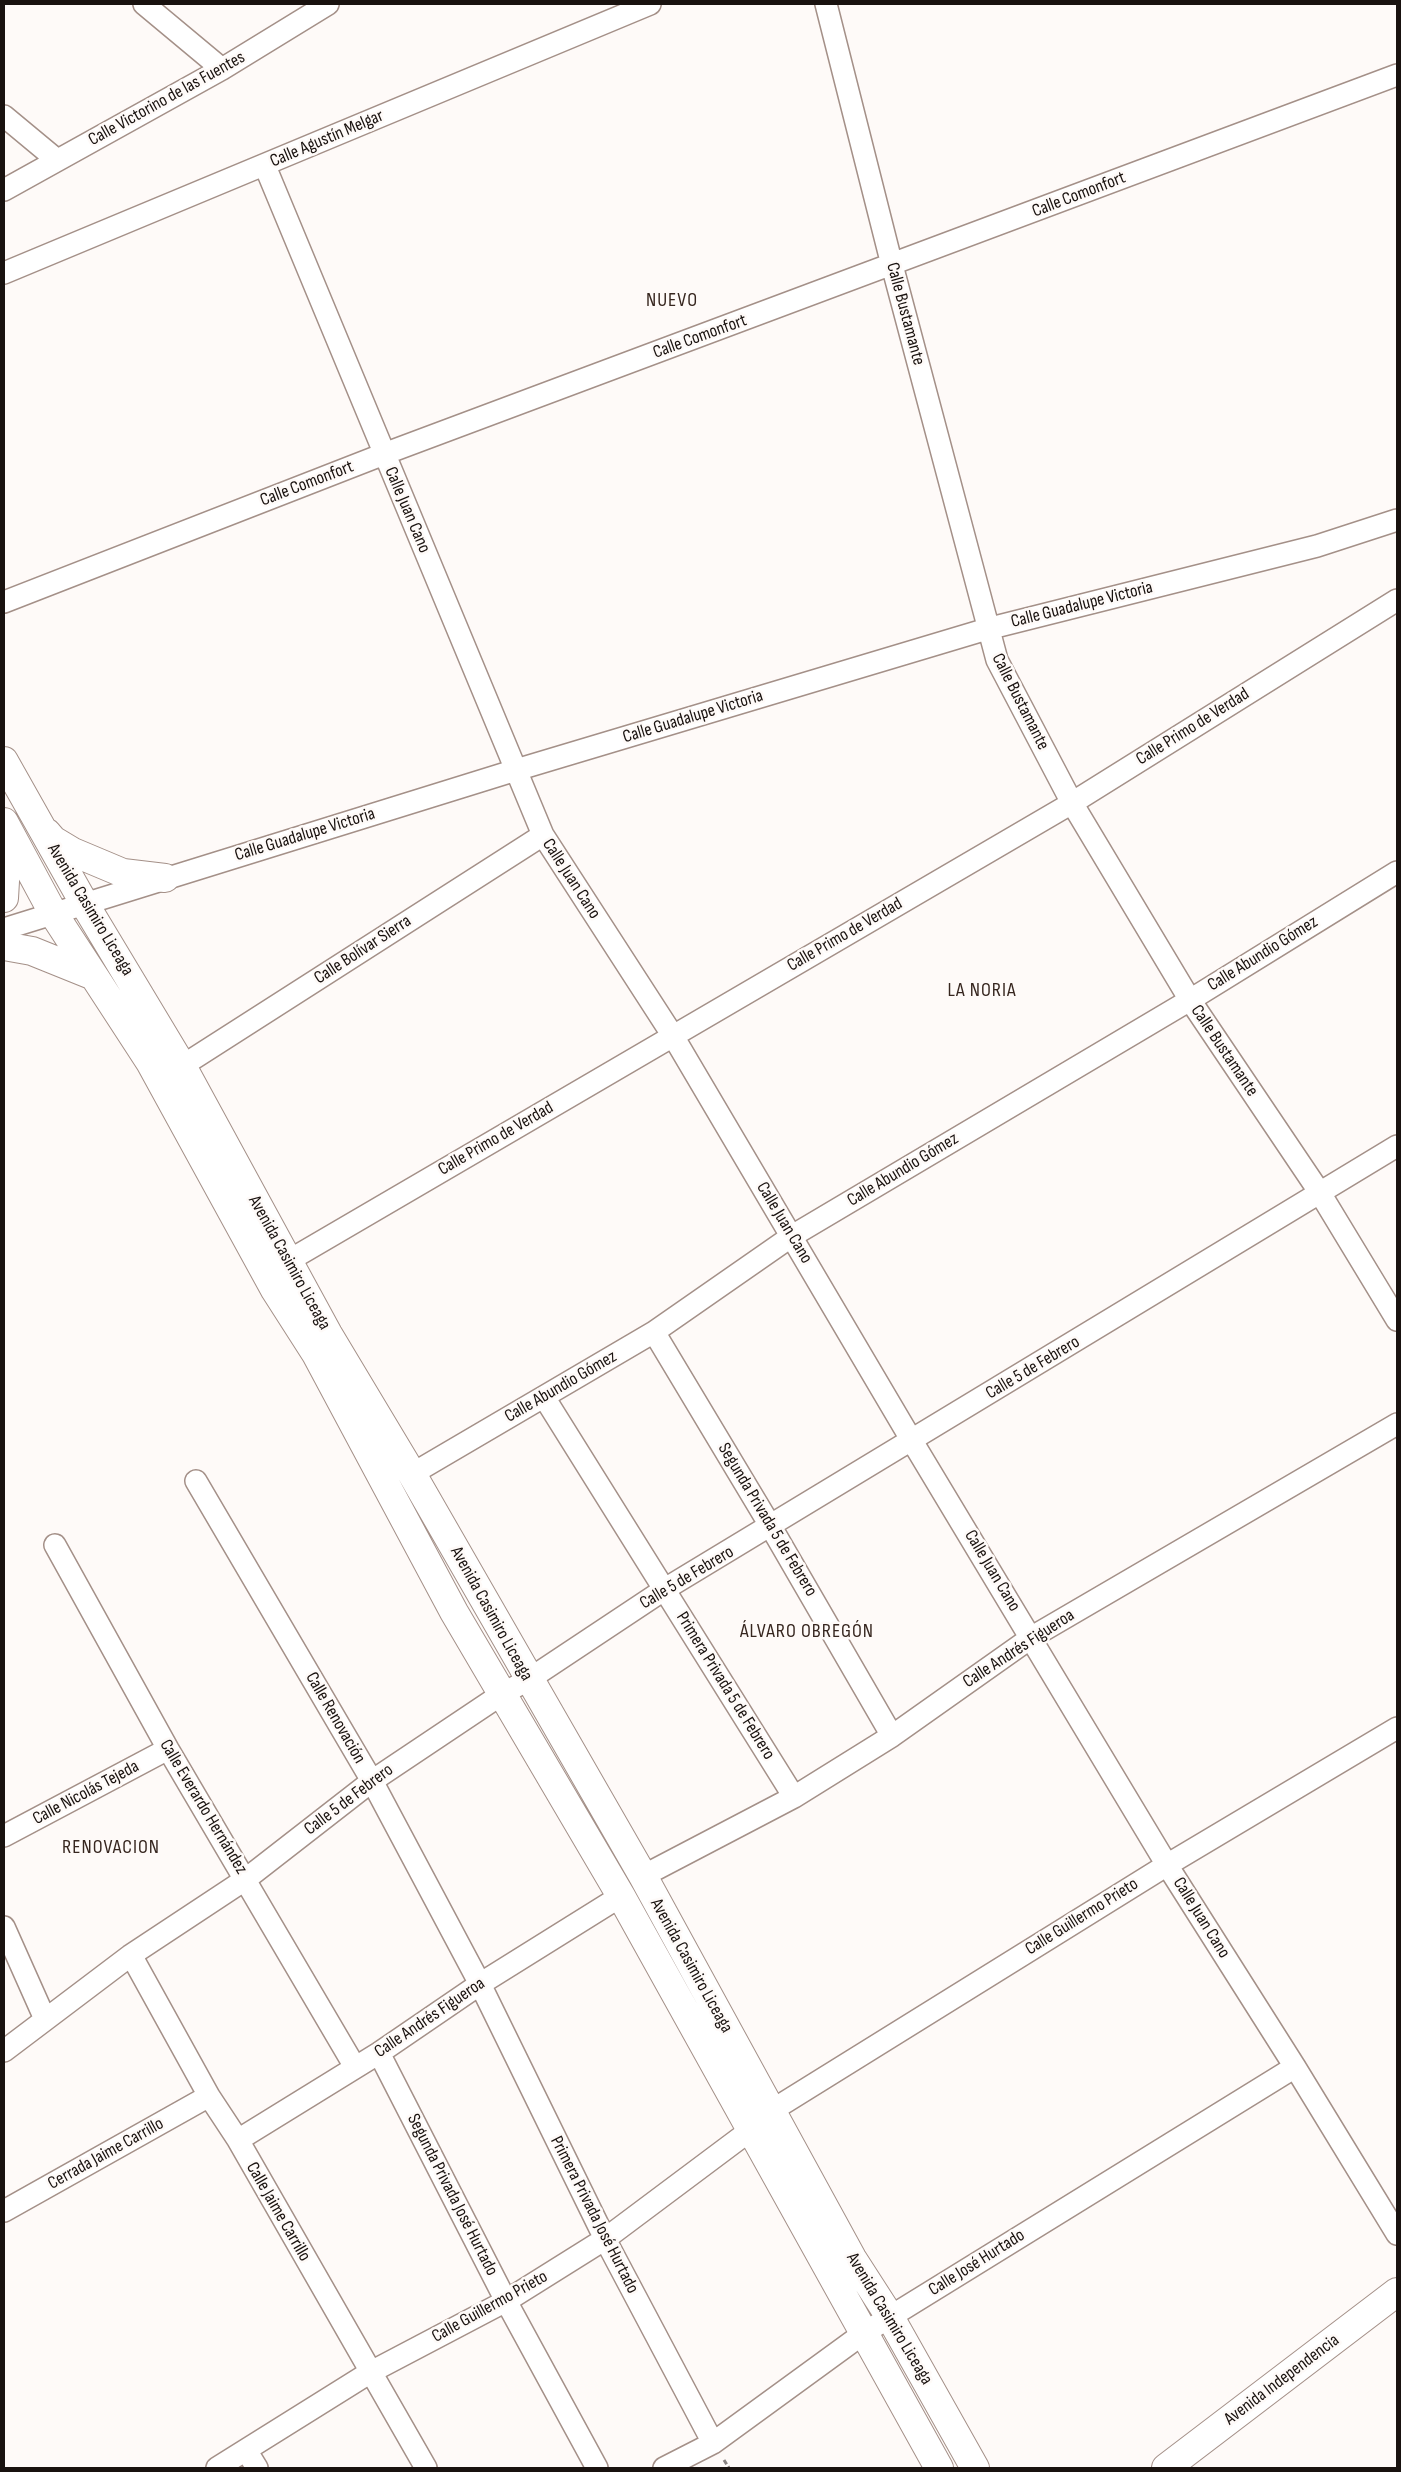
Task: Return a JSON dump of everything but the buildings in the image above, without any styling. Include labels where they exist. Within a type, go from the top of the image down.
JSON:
[{"type":"main road","name":"Avenida Casimiro Liceaga","points":[[4,761],[84,903],[182,1066],[328,1334],[412,1474],[528,1680],[642,1876],[864,2333],[939,2468]]},
{"type":"main road","points":[[37,821],[53,840],[94,862],[123,873],[165,878]]},
{"type":"main road","name":"Avenida Casimiro Liceaga","points":[[6,826],[53,913],[150,1062],[275,1290],[316,1354],[454,1612],[621,1896],[761,2120],[890,2317],[975,2468]]},
{"type":"main road","points":[[4,898],[6,826]]},
{"type":"main road","points":[[4,946],[32,951],[94,976]]},
{"type":"main road","name":"Avenida Independencia","points":[[1166,2468],[1397,2292]]},
{"type":"street","points":[[144,4],[222,69]]},
{"type":"street","name":"Calle Victorino de las Fuentes","points":[[4,190],[222,69],[328,4]]},
{"type":"street","name":"Calle Agustín Melgar","points":[[4,273],[650,4]]},
{"type":"street","name":"Calle Bustamante","points":[[826,4],[892,265],[996,660],[1072,803],[1190,1000],[1320,1193],[1397,1320]]},
{"type":"street","name":"Calle Comonfort","points":[[4,602],[384,454],[1397,75]]},
{"type":"street","points":[[4,116],[58,160]]},
{"type":"street","name":"Calle Juan Cano","points":[[264,166],[543,835],[673,1036],[912,1441],[1032,1637],[1167,1864],[1295,2067],[1397,2234]]},
{"type":"street","name":"Calle Guadalupe Victoria","points":[[4,930],[84,903],[516,770],[987,628],[1317,546],[1394,523]]},
{"type":"street","name":"Calle Primo de Verdad","points":[[288,1261],[1072,803],[1397,600]]},
{"type":"street","name":"Calle Bolívar Sierra","points":[[182,1066],[543,835]]},
{"type":"street","name":"Calle Abundio Gómez","points":[[412,1474],[654,1332],[792,1236],[1190,1000],[1397,872]]},
{"type":"street","name":"Calle 5 de Febrero","points":[[4,2050],[130,1955],[246,1879],[372,1781],[502,1694],[528,1680],[665,1589],[771,1527],[1397,1146]]},
{"type":"street","name":"Segunda Privada 5 de Febrero","points":[[654,1332],[771,1527],[892,1736]]},
{"type":"street","name":"Primera Privada 5 de Febrero","points":[[544,1397],[794,1797]]},
{"type":"street","name":"Calle Andrés Figueroa","points":[[642,1876],[794,1797],[892,1736],[1032,1637],[1397,1424]]},
{"type":"street","name":"Calle Renovación","points":[[196,1481],[372,1781],[480,1984]]},
{"type":"street","name":"Calle Everardo Hernández","points":[[54,1545],[168,1749],[355,2067]]},
{"type":"street","name":"Calle Guillermo Prieto","points":[[217,2468],[369,2373],[506,2301],[605,2239],[761,2120],[1167,1864],[1397,1728]]},
{"type":"street","name":"Calle Nicolás Tejeda","points":[[4,1836],[168,1749]]},
{"type":"street","name":"Calle Andrés Figueroa","points":[[238,2140],[379,2053],[480,1984],[621,1896]]},
{"type":"street","points":[[4,1927],[45,2019]]},
{"type":"street","name":"Calle Jaime Carrillo","points":[[130,1955],[209,2096],[238,2140],[369,2373],[426,2468]]},
{"type":"street","name":"Primera Privada José Hurtado","points":[[480,1984],[605,2239],[713,2443]]},
{"type":"street","name":"Segunda Privada José Hurtado","points":[[379,2053],[506,2301],[597,2468]]},
{"type":"street","name":"Calle José Hurtado","points":[[664,2468],[713,2443],[864,2333],[1295,2067]]},
{"type":"street","name":"Cerrada Jaime Carrillo","points":[[4,2211],[209,2096]]},
{"type":"street","points":[[246,2450],[257,2468]]},
{"type":"district","name":"NUEVO","points":[[672,301]]},
{"type":"district","name":"LA NORIA","points":[[982,991]]},
{"type":"district","name":"ÁLVARO OBREGÓN","points":[[807,1632]]},
{"type":"district","name":"RENOVACION","points":[[111,1848]]}]
